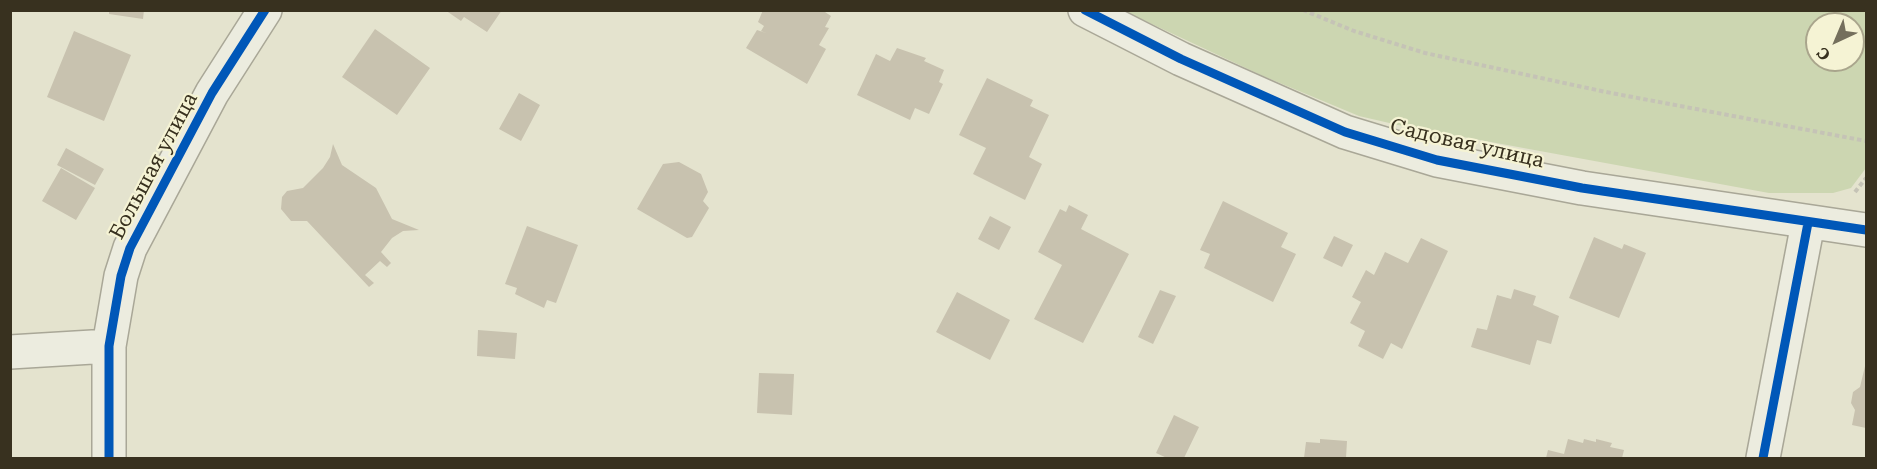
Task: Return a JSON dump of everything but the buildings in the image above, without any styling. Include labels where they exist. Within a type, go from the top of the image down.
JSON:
[{"type":"street","name":"Большая улица","points":[[109,459],[109,346],[121,276],[130,248],[212,93],[265,10]]},
{"type":"street","name":"Садовая улица","points":[[1085,10],[1181,59],[1345,132],[1437,160],[1582,188],[1866,230]]},
{"type":"street","points":[[1763,459],[1808,223]]},
{"type":"street","points":[[10,352],[109,346]]},
{"type":"path","points":[[1303,10],[1354,31],[1436,55],[1628,96],[1866,141]]},
{"type":"green space","points":[[1124,11],[1866,11],[1866,168],[1851,188],[1833,193],[1769,193],[1359,116],[1263,76]]},
{"type":"cycle path","points":[[109,458],[109,346],[121,276],[130,248],[212,93],[265,10]]},
{"type":"cycle path","points":[[1085,10],[1181,59],[1345,132],[1437,160],[1582,188],[1866,230]]},
{"type":"cycle path","points":[[1763,458],[1808,223]]}]
